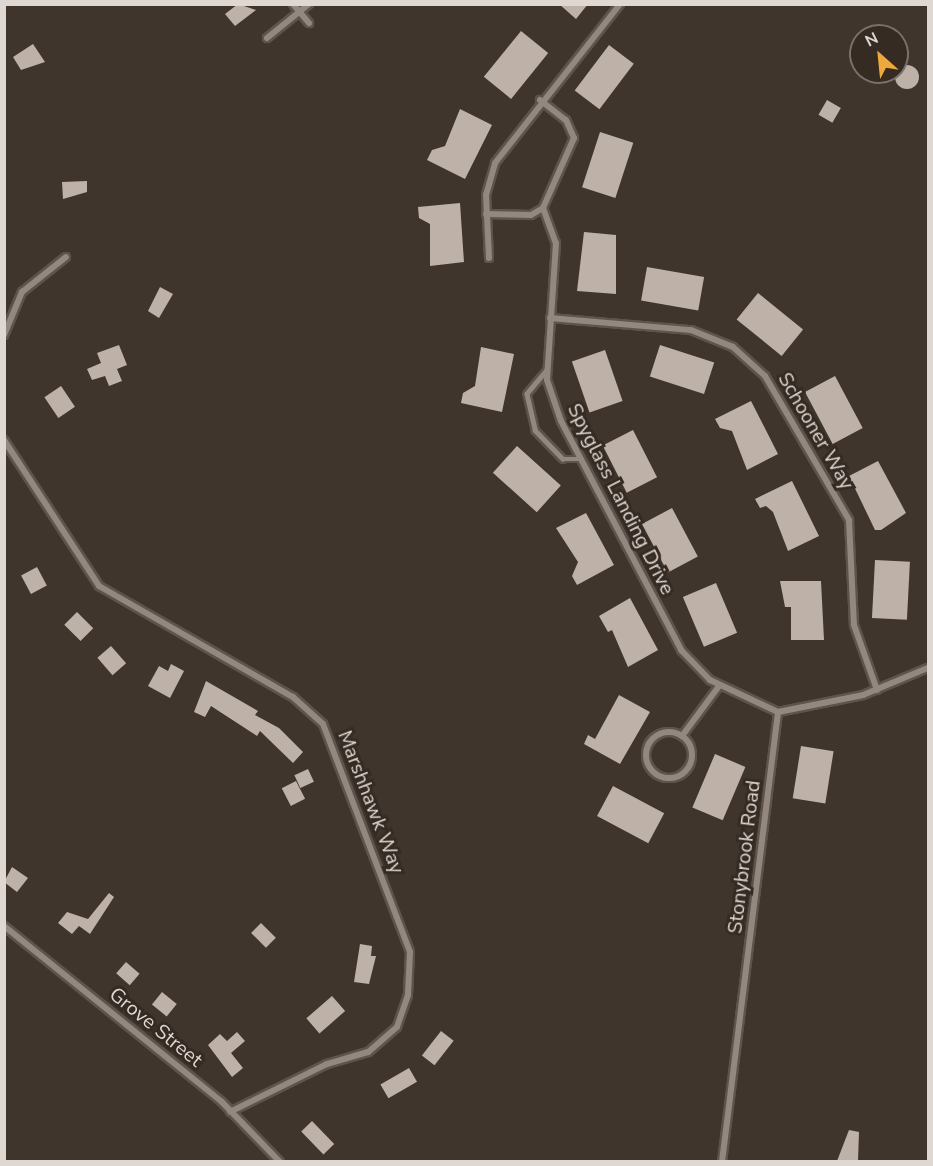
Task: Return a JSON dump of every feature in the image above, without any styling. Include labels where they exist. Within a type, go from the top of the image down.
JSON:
[{"type":"street","points":[[293,4],[309,23]]},
{"type":"street","points":[[267,39],[309,4]]},
{"type":"street","points":[[489,258],[486,214],[495,164],[540,100],[620,4]]},
{"type":"street","points":[[486,214],[531,215],[543,208],[574,138],[566,120],[540,100]]},
{"type":"street","name":"Spyglass Landing Drive","points":[[543,208],[556,243],[547,370],[561,421],[671,633],[693,664],[719,686],[778,712]]},
{"type":"street","points":[[4,335],[22,292],[66,257]]},
{"type":"street","name":"Schooner Way","points":[[550,318],[691,330],[733,347],[765,375],[849,520],[854,626],[877,690]]},
{"type":"street","name":"Marshhawk Way","points":[[4,440],[99,586],[293,697],[323,724],[410,952],[408,995],[397,1027],[368,1052],[327,1064],[230,1112]]},
{"type":"street","points":[[778,712],[877,690],[928,668]]},
{"type":"street","points":[[682,736],[719,686]]},
{"type":"street","name":"Stonybrook Road","points":[[722,1161],[778,712]]},
{"type":"street","points":[[664,733],[682,736],[692,752],[688,767],[676,776],[654,772],[647,760],[652,740],[664,733]]},
{"type":"street","name":"Grove Street","points":[[4,926],[230,1112],[280,1161]]},
{"type":"lane","points":[[547,370],[528,394],[535,430],[564,459],[581,459]]},
{"type":"building","points":[[238,4],[256,10],[235,26],[225,14]]},
{"type":"building","points":[[559,4],[588,4],[576,19]]},
{"type":"building","points":[[521,31],[548,53],[511,99],[484,77]]},
{"type":"building","points":[[33,44],[45,62],[21,70],[13,57]]},
{"type":"building","points":[[609,45],[634,64],[599,109],[575,91]]},
{"type":"building","points":[[909,65],[918,72],[918,82],[912,88],[902,88],[898,84],[909,84]]},
{"type":"building","points":[[827,100],[841,108],[832,123],[818,115]]},
{"type":"building","points":[[460,109],[492,125],[465,179],[427,160],[432,150],[445,146]]},
{"type":"building","points":[[600,132],[633,143],[615,198],[582,187]]},
{"type":"building","points":[[87,181],[87,192],[63,199],[62,182]]},
{"type":"building","points":[[460,203],[464,262],[430,266],[430,224],[419,218],[418,207]]},
{"type":"building","points":[[584,232],[616,235],[616,294],[577,291]]},
{"type":"building","points":[[647,267],[704,277],[698,311],[641,300]]},
{"type":"building","points":[[160,287],[173,294],[159,318],[148,311]]},
{"type":"building","points":[[758,293],[803,330],[782,356],[737,319]]},
{"type":"building","points":[[119,345],[127,365],[117,369],[122,381],[109,386],[105,376],[92,380],[87,369],[101,363],[97,353]]},
{"type":"building","points":[[660,345],[714,363],[704,394],[650,376]]},
{"type":"building","points":[[481,347],[514,354],[502,412],[461,403],[463,393],[475,386]]},
{"type":"building","points":[[605,350],[623,401],[589,412],[572,361]]},
{"type":"building","points":[[835,376],[863,428],[833,444],[805,392]]},
{"type":"building","points":[[61,386],[75,407],[58,418],[44,397]]},
{"type":"building","points":[[751,401],[778,454],[747,470],[732,431],[720,428],[715,419]]},
{"type":"building","points":[[633,430],[657,477],[627,493],[603,445]]},
{"type":"building","points":[[517,446],[561,485],[537,512],[493,473]]},
{"type":"building","points":[[878,461],[906,513],[881,530],[875,530],[849,476]]},
{"type":"building","points":[[792,481],[819,536],[788,551],[773,512],[766,506],[760,508],[755,499]]},
{"type":"building","points":[[672,508],[698,557],[668,573],[642,524]]},
{"type":"building","points":[[586,513],[614,565],[577,585],[572,576],[578,562],[556,528]]},
{"type":"building","points":[[875,560],[910,562],[907,620],[872,618]]},
{"type":"building","points":[[37,567],[47,586],[31,594],[21,575]]},
{"type":"building","points":[[780,581],[821,581],[824,640],[791,640],[791,607],[785,607]]},
{"type":"building","points":[[716,583],[737,633],[704,647],[683,597]]},
{"type":"building","points":[[630,598],[658,650],[628,667],[612,630],[608,632],[599,616]]},
{"type":"building","points":[[77,612],[93,628],[81,641],[64,625]]},
{"type":"building","points":[[111,646],[126,663],[113,675],[97,658]]},
{"type":"building","points":[[171,664],[184,671],[170,698],[148,686],[159,666],[168,671]]},
{"type":"building","points":[[206,681],[258,711],[255,715],[279,728],[303,752],[293,763],[260,731],[257,736],[211,706],[205,717],[194,712]]},
{"type":"building","points":[[619,695],[650,712],[620,764],[584,744],[588,735],[595,739]]},
{"type":"building","points":[[801,746],[834,751],[825,804],[793,798]]},
{"type":"building","points":[[715,754],[745,767],[723,820],[692,807]]},
{"type":"building","points":[[308,769],[314,782],[300,788],[294,775]]},
{"type":"building","points":[[296,781],[305,799],[291,806],[282,788]]},
{"type":"building","points":[[613,786],[664,813],[648,843],[597,816]]},
{"type":"building","points":[[12,867],[28,878],[17,892],[4,882]]},
{"type":"building","points":[[109,893],[114,897],[90,934],[79,926],[72,934],[58,923],[67,912],[88,919]]},
{"type":"building","points":[[261,923],[276,938],[266,948],[251,933]]},
{"type":"building","points":[[360,944],[372,946],[371,956],[376,956],[369,984],[354,982]]},
{"type":"building","points":[[126,962],[140,974],[130,985],[116,973]]},
{"type":"building","points":[[162,992],[177,1004],[167,1016],[152,1004]]},
{"type":"building","points":[[332,996],[345,1011],[319,1033],[306,1018]]},
{"type":"building","points":[[441,1031],[454,1041],[435,1065],[422,1055]]},
{"type":"building","points":[[237,1032],[245,1041],[231,1053],[243,1068],[232,1077],[208,1045],[220,1034],[227,1041]]},
{"type":"building","points":[[409,1068],[417,1082],[388,1098],[380,1084]]},
{"type":"building","points":[[312,1121],[334,1144],[323,1154],[301,1131]]},
{"type":"building","points":[[849,1130],[859,1132],[858,1161],[837,1161]]}]
